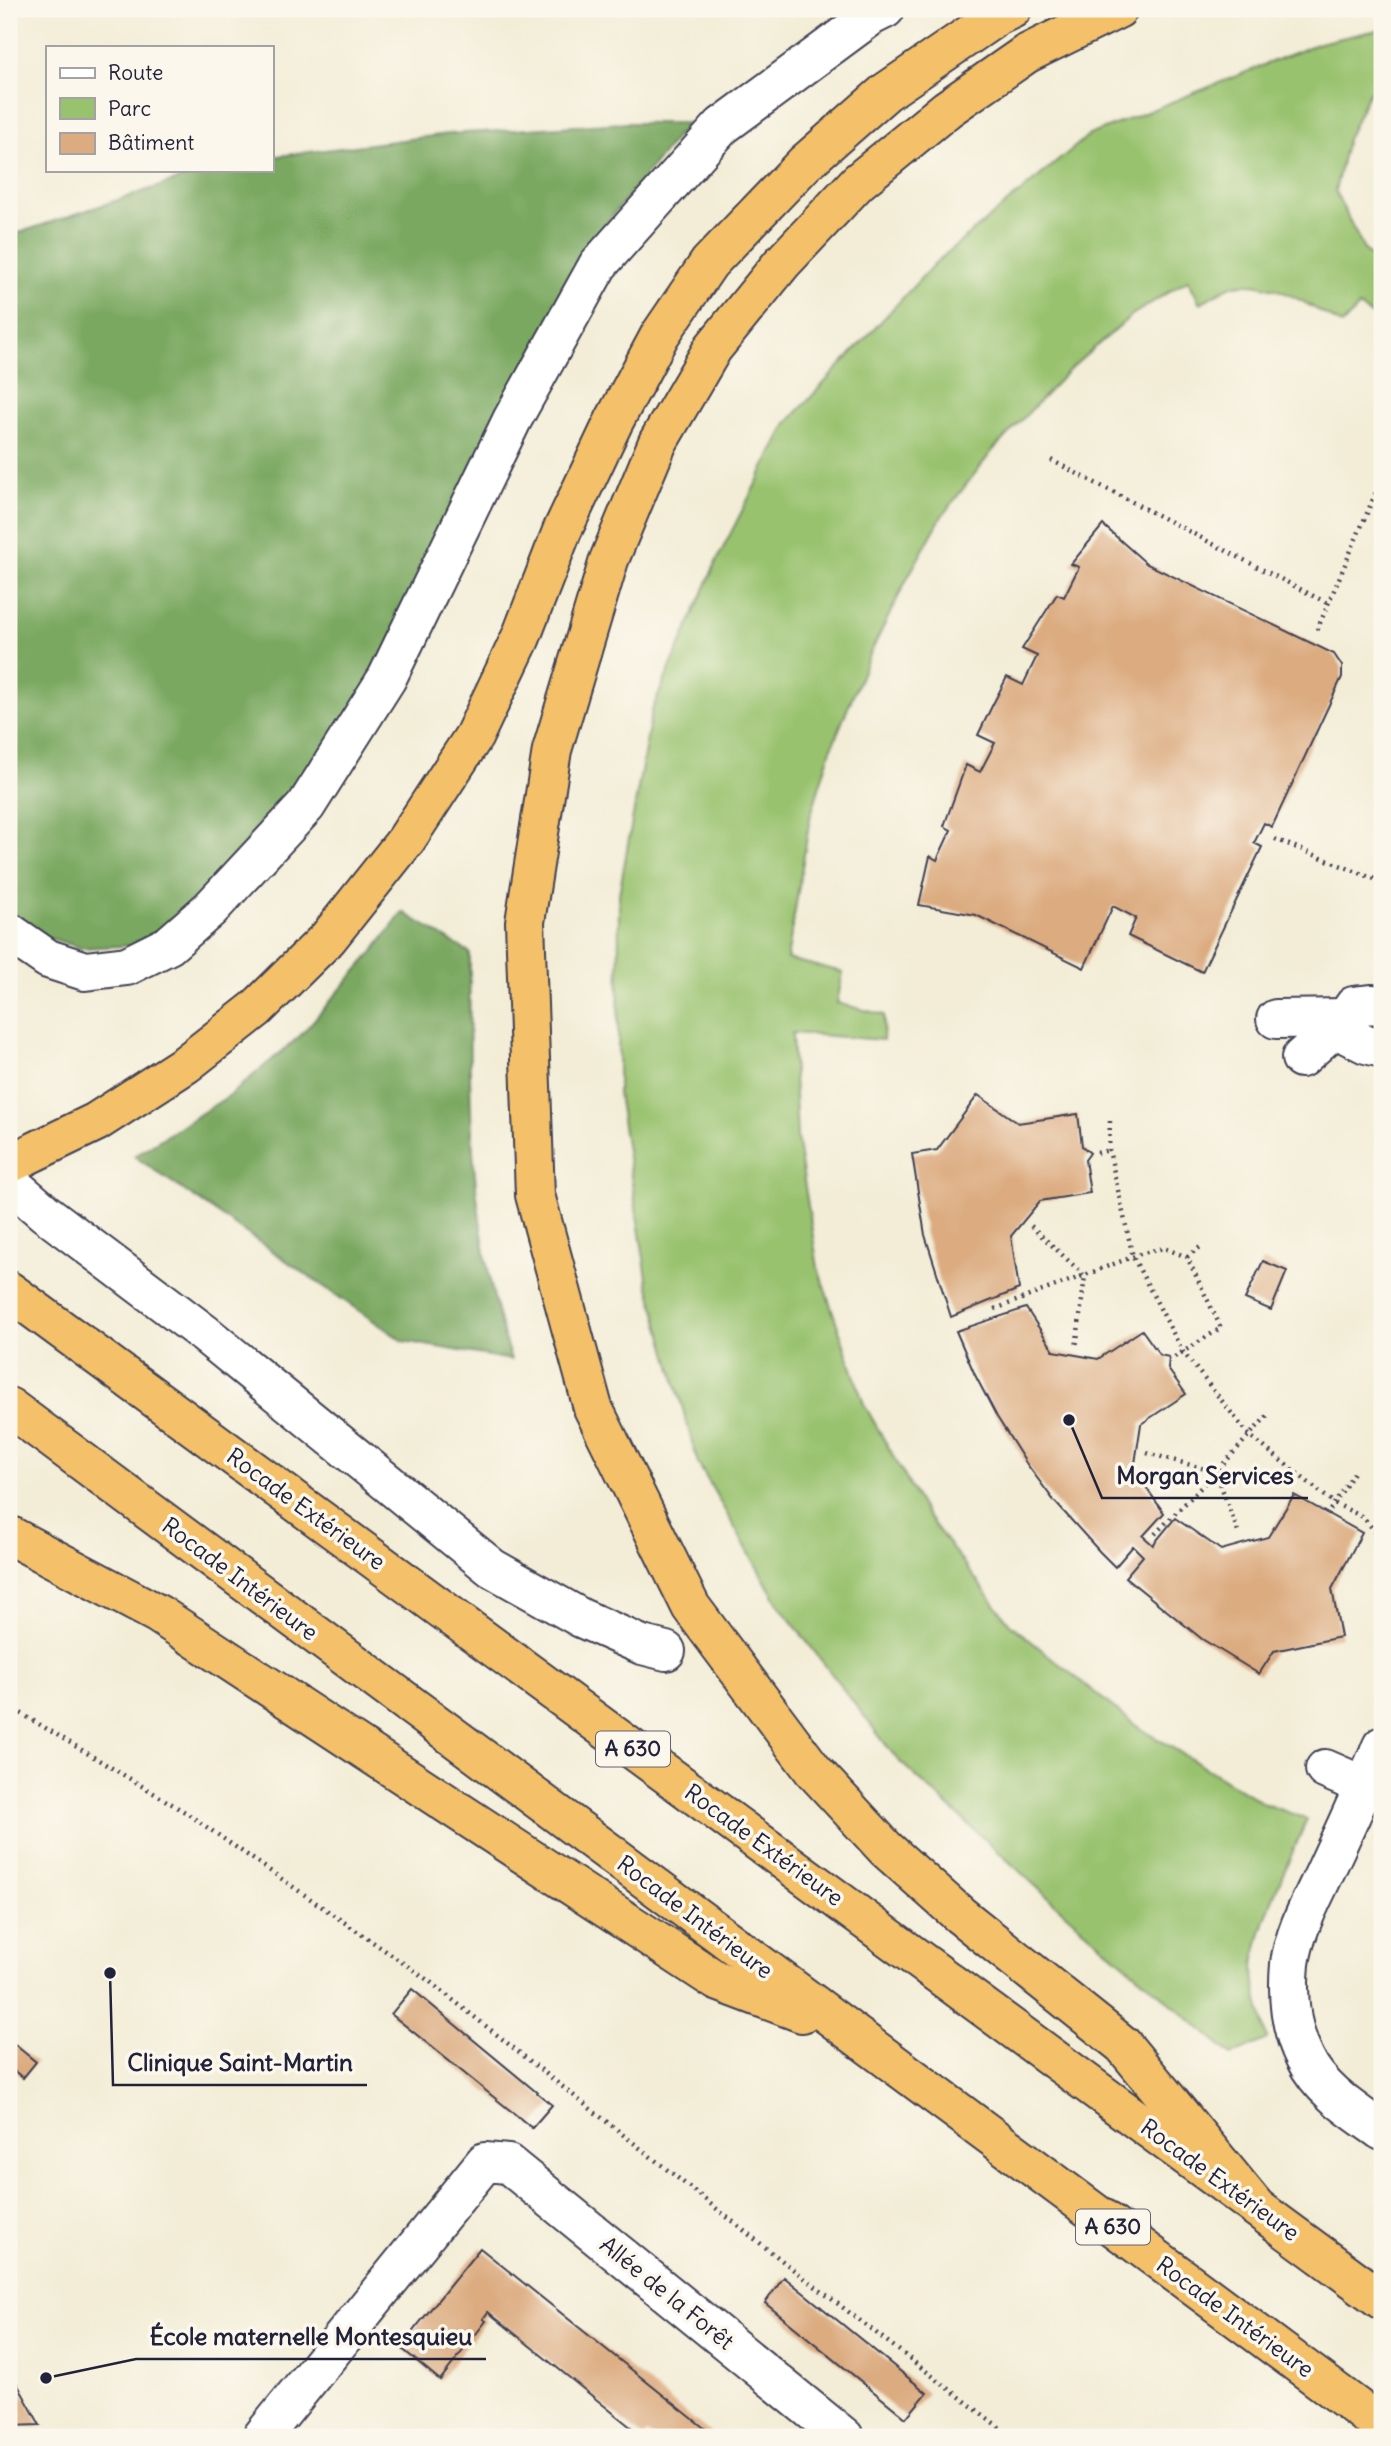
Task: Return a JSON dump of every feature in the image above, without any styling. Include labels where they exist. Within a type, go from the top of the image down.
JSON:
[{"type":"highway","points":[[9,1164],[96,1122],[186,1064],[256,1009],[328,938],[406,840],[474,736],[521,637],[562,531],[614,421],[660,335],[709,263],[805,163],[886,92],[997,16],[1013,9]]},
{"type":"highway","points":[[1118,9],[1026,54],[947,109],[858,182],[782,263],[713,348],[658,442],[608,560],[550,763],[525,922],[535,1195],[593,1408],[691,1607],[813,1770],[886,1849],[960,1915],[1123,2045],[1256,2207]]},
{"type":"highway","name":"Rocade Extérieure","points":[[9,1291],[1382,2300]]},
{"type":"highway","name":"Rocade Intérieure","points":[[9,1407],[1382,2426]]},
{"type":"highway","points":[[9,1535],[158,1614],[717,1981],[843,2028]]},
{"type":"street","points":[[9,932],[48,959],[85,971],[127,966],[169,945],[210,909],[306,806],[387,678],[512,420],[598,265],[722,126],[885,9]]},
{"type":"street","points":[[1301,1058],[1346,1018],[1354,1006],[1382,1006]]},
{"type":"street","points":[[1276,1019],[1346,1018]]},
{"type":"street","points":[[1346,1018],[1348,1035],[1382,1048]]},
{"type":"street","points":[[9,1182],[45,1213],[205,1334],[492,1568],[581,1618],[642,1646],[666,1651]]},
{"type":"street","points":[[1382,1746],[1302,1922],[1290,1961],[1289,2003],[1294,2031],[1306,2060],[1326,2087],[1382,2131]]},
{"type":"street","points":[[1325,1769],[1364,1786]]},
{"type":"street","name":"Allée de la Forêt","points":[[262,2437],[485,2162],[508,2164],[844,2437]]},
{"type":"path","points":[[1051,460],[1329,604]]},
{"type":"path","points":[[1317,630],[1382,478]]},
{"type":"path","points":[[1275,839],[1382,882]]},
{"type":"path","points":[[1110,1121],[1110,1150],[1133,1257],[1183,1352],[1249,1436],[1334,1503],[1363,1517],[1382,1541]]},
{"type":"path","points":[[1097,1153],[1110,1150]]},
{"type":"path","points":[[1031,1226],[1085,1276]]},
{"type":"path","points":[[1187,1257],[1203,1245]]},
{"type":"path","points":[[995,1309],[1164,1248],[1187,1257],[1221,1328],[1173,1358]]},
{"type":"path","points":[[1076,1348],[1085,1276]]},
{"type":"path","points":[[1155,1534],[1267,1416]]},
{"type":"path","points":[[1147,1453],[1216,1472]]},
{"type":"path","points":[[1330,1510],[1354,1471]]},
{"type":"path","points":[[1216,1472],[1239,1535]]},
{"type":"path","points":[[9,1706],[185,1812],[429,1981],[799,2274],[1013,2437]]},
{"type":"green space","points":[[1382,29],[1382,89],[1369,92],[1347,139],[1335,191],[1364,250],[1382,268],[1382,322],[1359,307],[1342,325],[1291,296],[1249,284],[1231,286],[1200,303],[1188,280],[1132,315],[1069,370],[994,449],[942,516],[908,577],[869,656],[831,749],[810,818],[787,959],[843,972],[837,1003],[884,1015],[883,1040],[792,1033],[797,1137],[818,1268],[864,1404],[926,1514],[1010,1624],[1135,1725],[1265,1804],[1307,1819],[1270,1906],[1255,1958],[1256,1988],[1267,2039],[1232,2055],[1075,1922],[897,1759],[778,1604],[698,1463],[648,1284],[618,1094],[619,894],[652,710],[717,560],[787,423],[935,263],[1089,135],[1319,43]]},
{"type":"green space","points":[[622,123],[688,123],[602,228],[531,361],[372,679],[297,785],[203,892],[143,945],[81,948],[37,934],[9,914],[9,236],[202,172],[273,172],[273,157],[448,134]]},
{"type":"green space","points":[[403,912],[470,953],[471,1107],[479,1210],[486,1260],[511,1360],[403,1341],[134,1156],[230,1095],[300,1036],[372,953]]},
{"type":"building","points":[[1103,525],[1147,564],[1334,654],[1342,666],[1342,677],[1272,827],[1264,823],[1254,843],[1262,847],[1202,972],[1128,936],[1136,918],[1113,906],[1084,968],[976,915],[919,905],[930,856],[937,860],[951,830],[944,826],[966,765],[980,772],[995,743],[978,735],[992,706],[1007,677],[1023,685],[1037,656],[1022,649],[1057,594],[1064,597],[1079,567],[1071,564]]},
{"type":"building","points":[[978,1095],[1018,1123],[1078,1114],[1082,1146],[1090,1153],[1085,1160],[1090,1193],[1040,1201],[1011,1236],[1019,1289],[951,1317],[925,1235],[912,1154],[937,1150]]},
{"type":"building","points":[[1263,1261],[1287,1271],[1271,1310],[1245,1299]]},
{"type":"building","points":[[1026,1308],[1054,1351],[1098,1359],[1142,1330],[1160,1355],[1169,1357],[1168,1369],[1186,1394],[1141,1424],[1134,1470],[1164,1513],[1143,1536],[1153,1545],[1175,1518],[1221,1550],[1268,1537],[1294,1495],[1362,1533],[1332,1589],[1341,1637],[1274,1651],[1259,1674],[1202,1639],[1125,1577],[1143,1556],[1133,1546],[1115,1567],[1100,1552],[1055,1502],[1026,1463],[997,1417],[956,1331]]},
{"type":"building","points":[[412,1989],[552,2105],[532,2128],[391,2014]]},
{"type":"building","points":[[9,2040],[36,2062],[23,2078],[13,2070],[9,2075]]},
{"type":"building","points":[[480,2248],[713,2435],[653,2437],[647,2433],[643,2437],[488,2312],[483,2319],[486,2321],[440,2380],[400,2347]]},
{"type":"building","points":[[784,2277],[927,2393],[906,2418],[765,2303]]},
{"type":"building","points":[[9,2369],[40,2425],[9,2426]]},
{"type":"place","name":"Morgan Services","points":[[1069,1420]]},
{"type":"place","name":"Clinique Saint-Martin","points":[[110,1973]]},
{"type":"place","name":"École maternelle Montesquieu","points":[[46,2378]]}]
